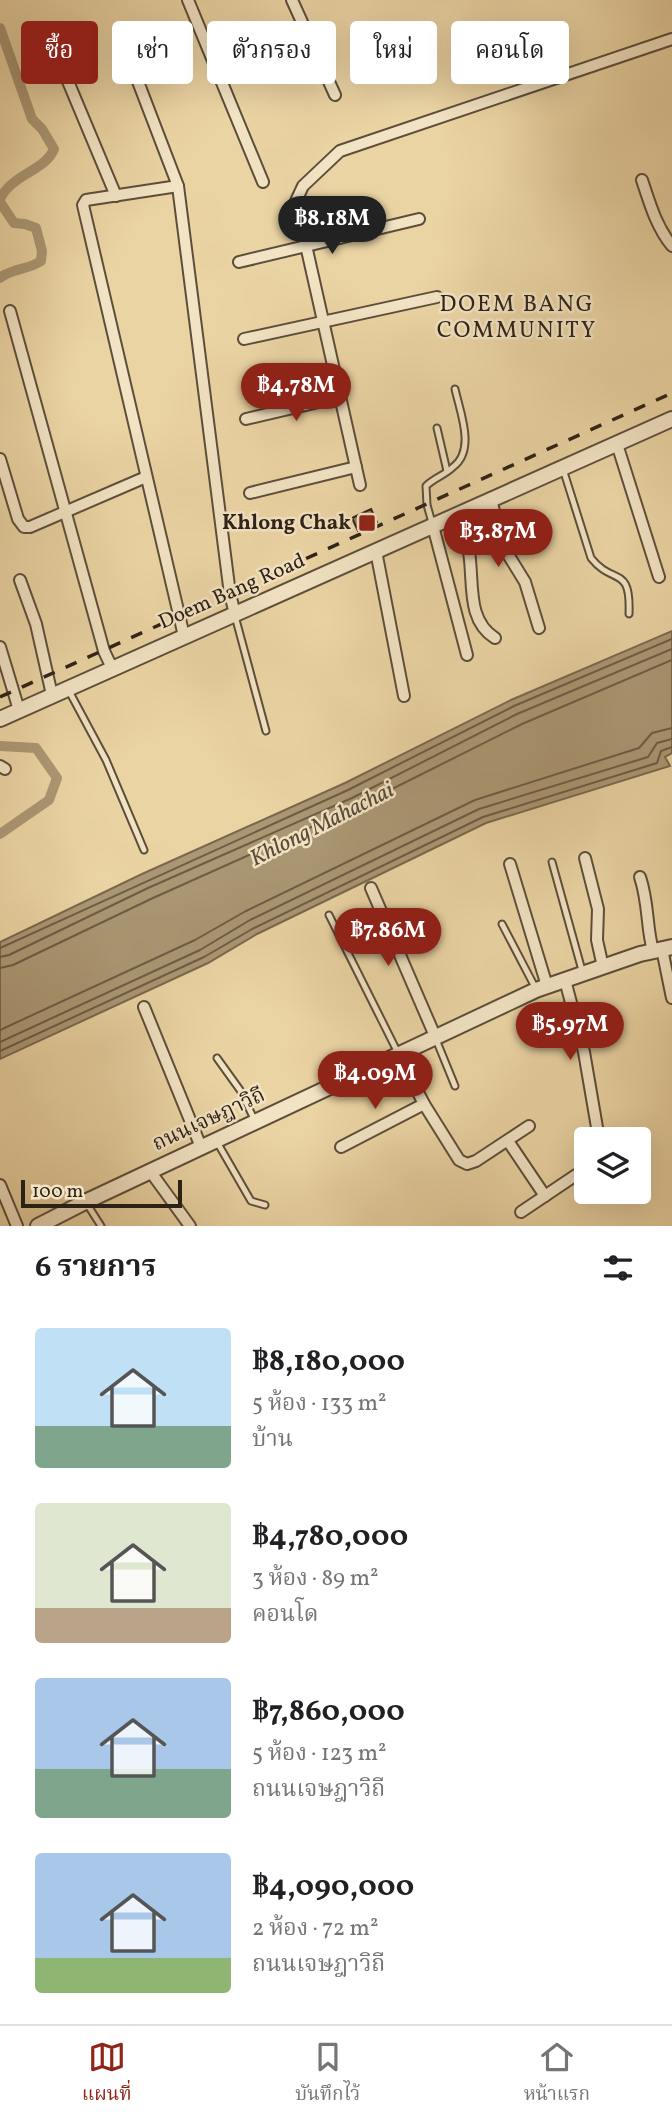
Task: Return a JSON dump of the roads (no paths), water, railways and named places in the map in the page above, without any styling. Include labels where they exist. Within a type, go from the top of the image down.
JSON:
[{"type":"street","points":[[188,0],[263,182]]},
{"type":"street","points":[[292,0],[335,95]]},
{"type":"street","points":[[360,485],[296,201],[303,186],[340,151],[672,39]]},
{"type":"street","points":[[69,84],[116,195]]},
{"type":"street","points":[[139,84],[178,186],[230,594],[235,614]]},
{"type":"street","points":[[642,180],[662,234],[672,246]]},
{"type":"street","points":[[178,186],[86,200],[83,205],[184,636]]},
{"type":"street","points":[[239,262],[419,219]]},
{"type":"street","points":[[244,339],[437,297]]},
{"type":"street","points":[[10,311],[104,651],[112,668]]},
{"type":"street","points":[[246,419],[340,397]]},
{"type":"street","name":"Doem Bang Road","points":[[0,719],[672,419]]},
{"type":"street","points":[[617,444],[659,577]]},
{"type":"street","points":[[0,459],[21,526],[30,527],[146,477]]},
{"type":"street","points":[[250,492],[356,467]]},
{"type":"street","points":[[491,500],[505,548],[525,582],[539,628]]},
{"type":"street","points":[[457,515],[469,552],[470,582],[477,617],[485,632],[495,638]]},
{"type":"street","points":[[433,526],[467,655]]},
{"type":"street","points":[[376,551],[404,696]]},
{"type":"street","points":[[20,580],[36,624],[52,695]]},
{"type":"street","points":[[0,647],[19,710]]},
{"type":"street","points":[[585,858],[598,909],[597,940],[603,967]]},
{"type":"street","points":[[510,864],[542,988]]},
{"type":"street","points":[[640,877],[648,902],[648,927],[662,949],[672,998]]},
{"type":"street","points":[[371,888],[435,1036]]},
{"type":"street","name":"ถนนเจษฎาวิถี","points":[[44,1225],[85,1202],[255,1121],[542,988],[662,949]]},
{"type":"street","points":[[565,980],[584,1052],[597,1127]]},
{"type":"street","points":[[144,1007],[201,1147]]},
{"type":"street","points":[[398,1053],[424,1104],[459,1160],[467,1164],[476,1161],[529,1126]]},
{"type":"street","points":[[341,1147],[424,1104]]},
{"type":"street","points":[[508,1141],[545,1196]]},
{"type":"street","points":[[150,1171],[190,1226]]},
{"type":"street","points":[[521,1212],[574,1176]]},
{"type":"street","points":[[0,1185],[17,1226]]},
{"type":"lane","points":[[433,526],[427,505],[426,486],[461,459],[466,444],[455,389]]},
{"type":"lane","points":[[437,428],[447,471]]},
{"type":"lane","points":[[563,469],[591,558],[597,566],[624,580],[628,587],[629,614]]},
{"type":"lane","points":[[235,614],[266,731]]},
{"type":"lane","points":[[67,688],[106,760],[144,850]]},
{"type":"lane","points":[[552,862],[583,974]]},
{"type":"lane","points":[[329,915],[398,1053]]},
{"type":"lane","points":[[502,924],[542,988]]},
{"type":"lane","points":[[435,1036],[455,1086]]},
{"type":"lane","points":[[217,1058],[240,1090],[255,1121]]},
{"type":"lane","points":[[216,1140],[251,1201],[265,1205]]},
{"type":"lane","points":[[85,1202],[101,1226]]},
{"type":"water","name":"Khlong Mahachai","points":[[672,631],[672,753],[665,757],[670,766],[486,823],[257,934],[208,963],[0,1059],[0,942],[142,874],[345,783],[511,700]]},
{"type":"waterway","points":[[0,28],[32,119],[42,129],[54,149],[43,163],[12,184],[0,199]]},
{"type":"waterway","points":[[0,202],[14,223],[36,228],[42,251],[41,261],[0,278]]},
{"type":"waterway","points":[[0,746],[36,748],[57,778],[49,800],[0,834]]},
{"type":"railway","points":[[0,697],[672,393]]},
{"type":"place","name":"Khlong Chak","points":[[367,523]]},
{"type":"district","name":"DOEM BANG COMMUNITY","points":[[517,318]]}]
